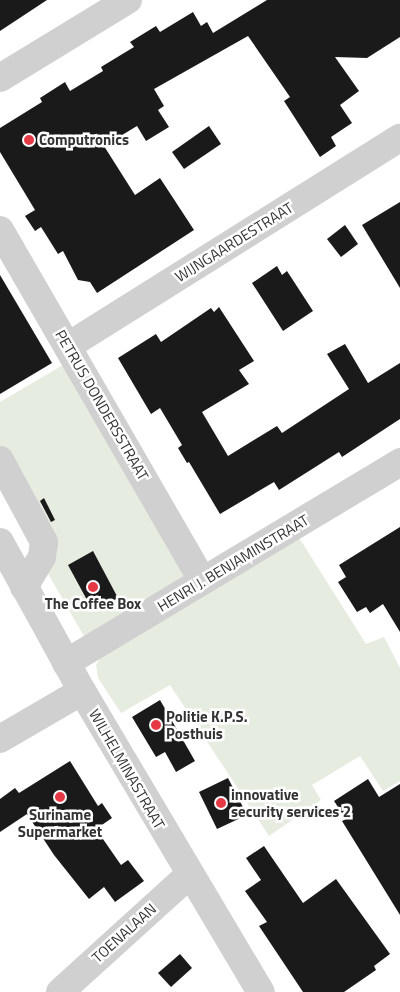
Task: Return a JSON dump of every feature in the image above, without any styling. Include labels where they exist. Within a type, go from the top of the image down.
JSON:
[{"type":"street","points":[[0,78],[128,0]]},
{"type":"street","name":"WIJNGAARDESTRAAT","points":[[68,346],[400,138]]},
{"type":"street","name":"PETRUS DONDERSSTRAAT","points":[[2,240],[68,346],[203,581]]},
{"type":"street","points":[[0,460],[44,542],[42,557],[24,587]]},
{"type":"street","name":"HENRI J. BENJAMINSTRAAT","points":[[66,663],[400,462]]},
{"type":"street","name":"WILHELMINASTRAAT","points":[[0,542],[82,691],[189,875],[261,992]]},
{"type":"street","points":[[0,739],[82,691]]},
{"type":"street","name":"TOENALAAN","points":[[60,992],[189,875]]},
{"type":"shaded area","points":[[63,365],[186,579],[85,638],[0,490],[0,402]]},
{"type":"shaded area","points":[[298,536],[366,644],[384,637],[400,668],[400,781],[383,791],[360,756],[312,785],[321,800],[269,836],[170,685],[121,713],[98,678],[96,665],[103,653]]},
{"type":"building","points":[[0,0],[47,0],[0,31]]},
{"type":"building","points":[[267,0],[400,0],[400,37],[367,58],[335,57],[359,91],[340,105],[352,123],[331,137],[336,146],[320,157],[284,101],[290,97],[248,36],[154,89],[164,106],[158,110],[169,127],[146,141],[137,126],[104,146],[135,195],[160,178],[194,230],[97,293],[90,282],[78,280],[63,251],[58,254],[41,227],[35,231],[25,216],[35,210],[0,152],[0,128],[42,102],[40,98],[65,82],[70,91],[103,71],[101,67],[134,47],[130,42],[156,26],[160,32],[193,12],[201,26],[207,22],[213,33]]},
{"type":"building","points":[[209,126],[221,144],[184,169],[172,152]]},
{"type":"building","points":[[400,202],[400,288],[362,225]]},
{"type":"building","points":[[345,225],[358,244],[341,257],[327,239]]},
{"type":"building","points":[[277,266],[282,275],[287,271],[313,311],[283,331],[252,283]]},
{"type":"building","points":[[0,275],[52,363],[0,394]]},
{"type":"building","points":[[219,307],[254,361],[239,370],[249,384],[202,412],[228,456],[277,426],[282,433],[349,389],[327,354],[345,344],[368,383],[400,363],[400,419],[342,457],[339,452],[279,490],[274,482],[220,514],[189,462],[187,463],[178,448],[182,445],[160,408],[151,414],[118,358],[156,334],[161,342],[211,308],[214,312]]},
{"type":"building","points":[[44,498],[55,520],[51,522],[40,501]]},
{"type":"building","points":[[400,527],[400,632],[383,604],[370,613],[366,607],[357,612],[338,582],[346,577],[339,565]]},
{"type":"building","points":[[93,551],[118,598],[93,611],[68,565]]},
{"type":"building","name":"Politie K.P.S. Posthuis","points":[[160,700],[195,761],[176,772],[165,752],[156,757],[132,717]]},
{"type":"building","points":[[70,761],[98,806],[102,803],[112,818],[96,829],[121,865],[128,860],[144,881],[115,902],[104,887],[89,899],[54,855],[27,814],[0,832],[0,799],[15,788],[19,793]]},
{"type":"building","points":[[228,778],[247,815],[217,829],[199,792]]},
{"type":"building","points":[[368,779],[379,797],[400,784],[400,915],[342,821],[346,819],[334,801]]},
{"type":"building","points":[[264,846],[303,903],[336,879],[390,954],[374,966],[376,970],[344,992],[303,992],[259,926],[267,922],[245,891],[261,880],[246,858]]},
{"type":"building","points":[[180,954],[192,968],[171,987],[158,973]]},
{"type":"place","name":"Computronics","points":[[29,140]]},
{"type":"place","name":"The Coffee Box","points":[[93,587]]},
{"type":"place","name":"Politie K.P.S. Posthuis","points":[[156,725]]},
{"type":"place","name":"Suriname Supermarket","points":[[60,797]]},
{"type":"place","name":"innovative security services 2","points":[[221,803]]}]
